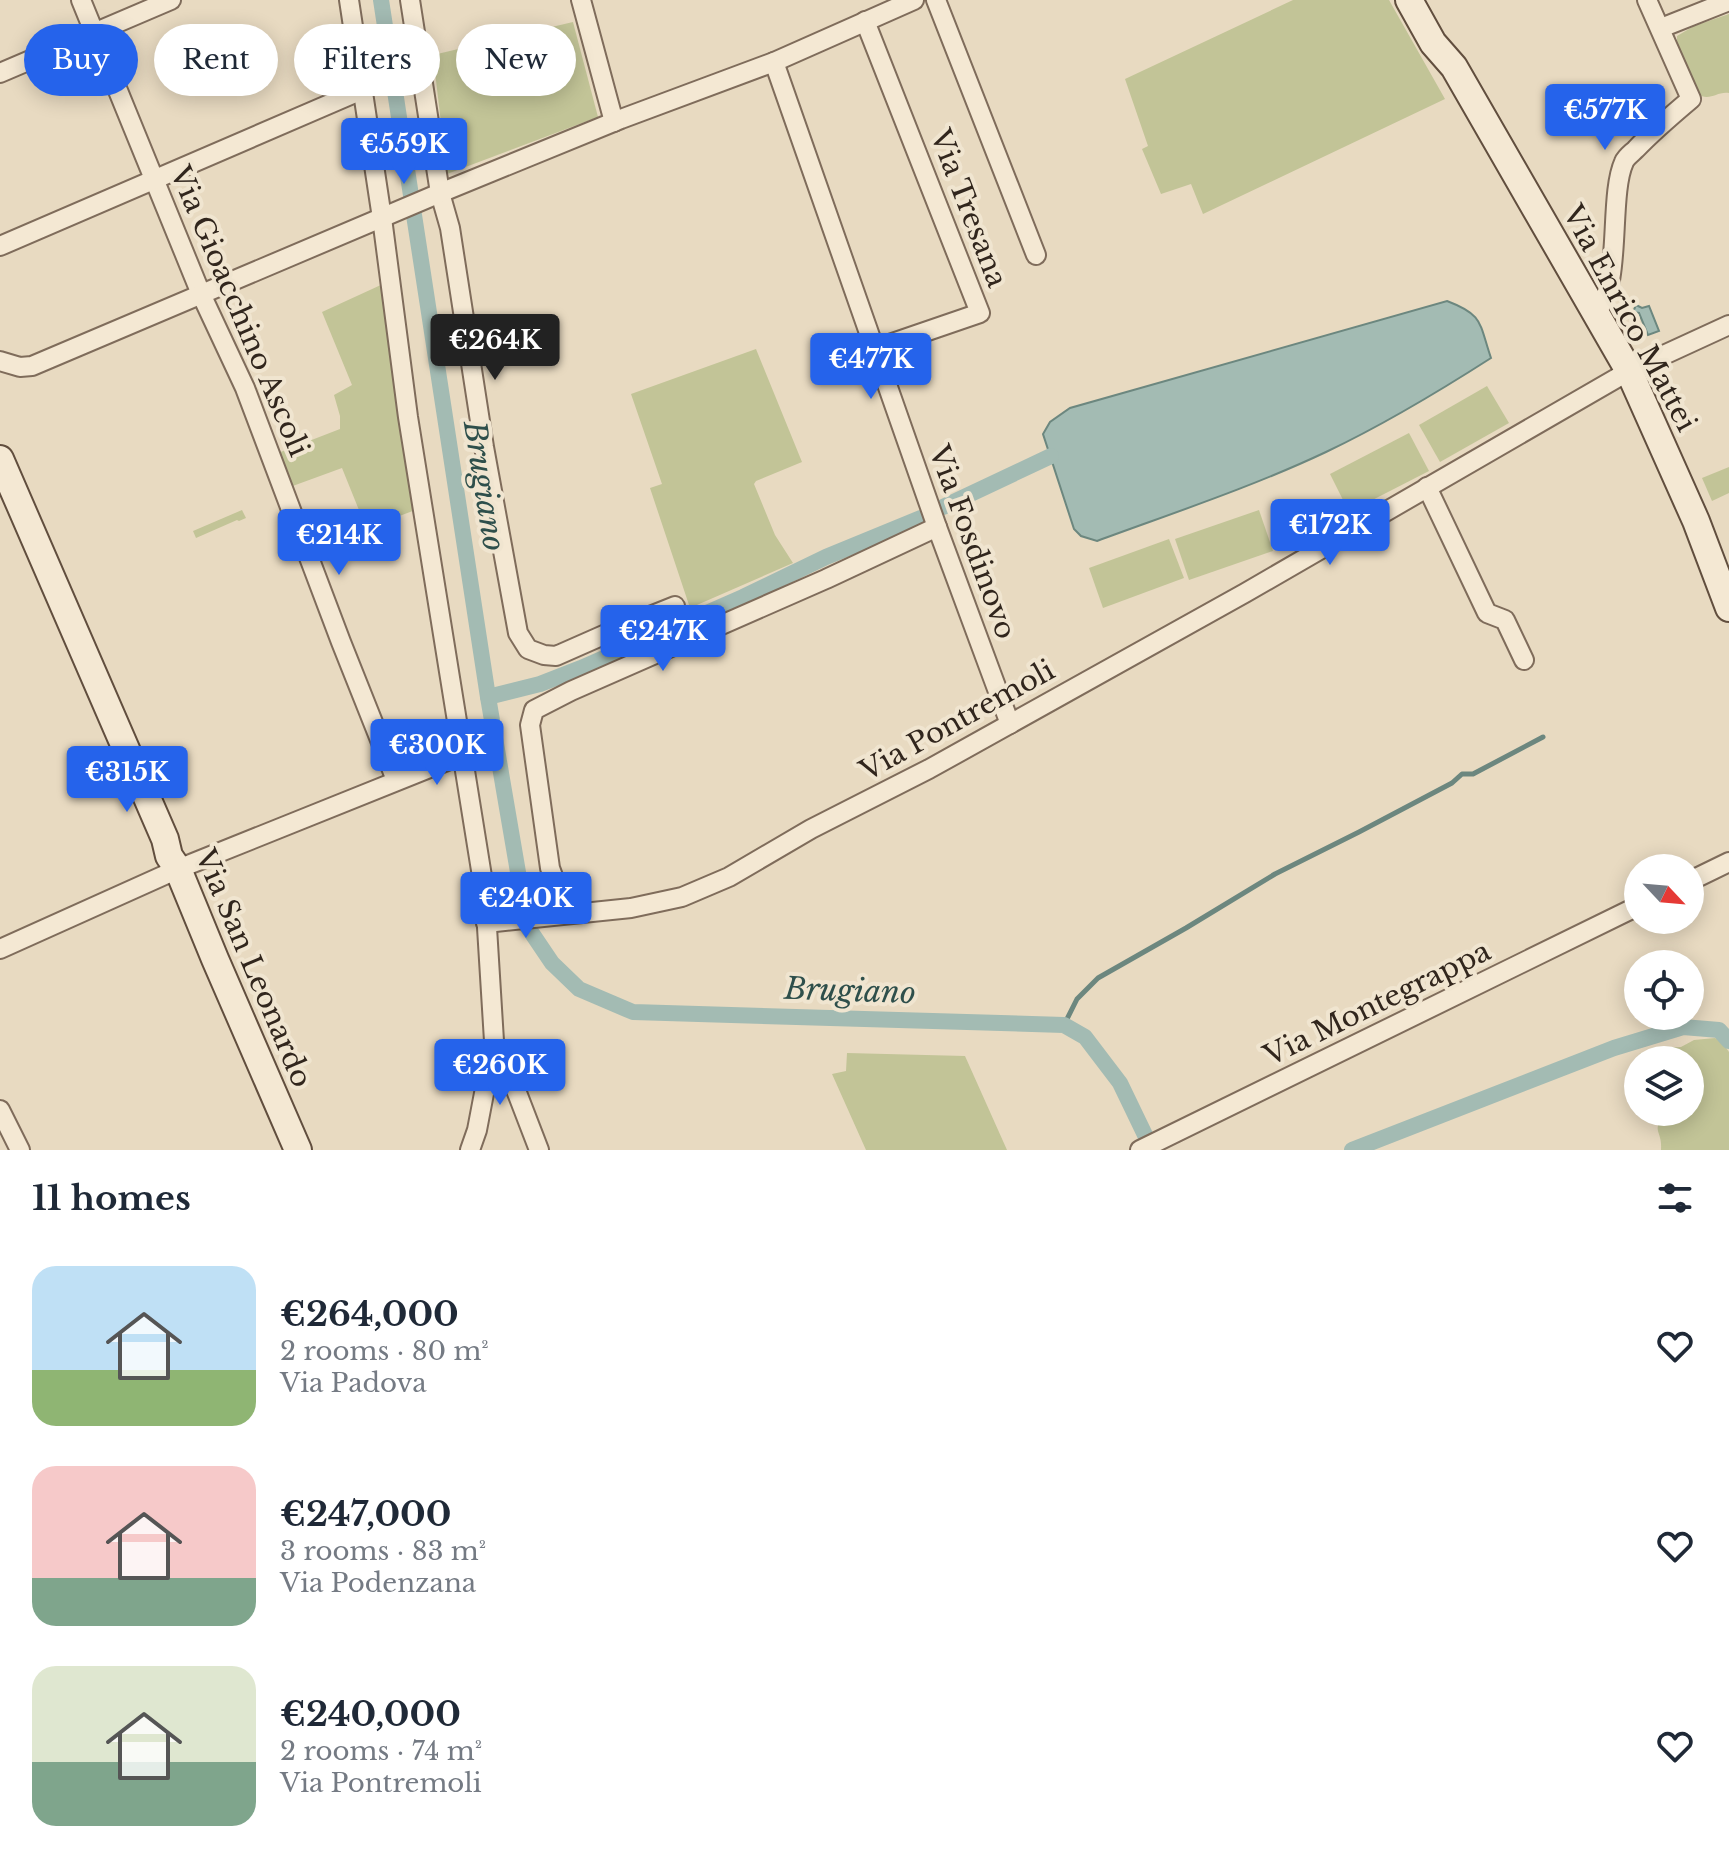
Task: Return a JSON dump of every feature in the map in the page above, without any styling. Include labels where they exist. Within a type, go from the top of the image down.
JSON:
[{"type":"main road","name":"Via Enrico Mattei","points":[[1409,0],[1433,43],[1454,67],[1629,371],[1696,521],[1729,608]]},
{"type":"main road","name":"Via Enrico Mattei","points":[[1427,0],[1443,28],[1454,67]]},
{"type":"main road","name":"Via San Leonardo","points":[[0,459],[298,1150]]},
{"type":"street","name":"Via Gioacchino Ascoli","points":[[81,0],[91,24]]},
{"type":"street","points":[[116,24],[171,0]]},
{"type":"street","points":[[349,0],[352,24]]},
{"type":"street","points":[[410,0],[438,194],[450,228],[484,447],[518,633],[528,649],[556,656],[675,606]]},
{"type":"street","points":[[581,0],[614,122]]},
{"type":"street","points":[[0,361],[20,367],[32,366],[438,194],[614,122],[774,62],[914,0]]},
{"type":"street","points":[[936,0],[1036,255]]},
{"type":"street","points":[[1595,312],[1605,301],[1611,274],[1617,194],[1624,161],[1652,131],[1691,99],[1647,0]]},
{"type":"street","points":[[1661,28],[1729,1]]},
{"type":"street","name":"Via Tresana","points":[[865,21],[980,313],[875,349]]},
{"type":"street","name":"Via Fosdinovo","points":[[774,62],[937,527],[1010,724]]},
{"type":"street","points":[[0,73],[24,63]]},
{"type":"street","name":"Via Gioacchino Ascoli","points":[[121,96],[201,294],[245,388],[396,780]]},
{"type":"street","points":[[0,246],[349,96]]},
{"type":"street","points":[[363,96],[386,216],[408,417],[485,895],[494,922],[494,1041],[477,1130],[470,1150]]},
{"type":"street","name":"Via Pontremoli","points":[[494,922],[631,908],[682,897],[729,877],[811,829],[1010,724],[1245,593],[1629,371],[1729,325]]},
{"type":"street","points":[[1427,487],[1487,613],[1508,623],[1524,660]]},
{"type":"street","points":[[567,914],[550,868],[530,725],[534,710],[937,527]]},
{"type":"street","points":[[0,949],[178,869],[462,755]]},
{"type":"street","points":[[1704,874],[1729,862]]},
{"type":"street","name":"Via Montegrappa","points":[[1140,1150],[1624,913]]},
{"type":"street","points":[[492,1048],[509,1072],[539,1150]]},
{"type":"street","points":[[0,1110],[20,1150]]},
{"type":"green space","points":[[1293,0],[1389,0],[1445,99],[1203,214],[1191,184],[1161,194],[1142,149],[1148,146],[1125,79]]},
{"type":"green space","points":[[1729,14],[1729,93],[1701,96],[1677,44],[1677,36],[1694,26]]},
{"type":"green space","points":[[576,33],[598,117],[447,174],[438,96],[440,53],[456,50],[456,96],[576,96]]},
{"type":"green space","points":[[383,284],[418,509],[373,526],[370,519],[363,520],[342,468],[290,487],[278,453],[340,429],[334,395],[352,385],[322,312]]},
{"type":"green space","points":[[756,349],[802,462],[754,484],[775,535],[793,563],[690,608],[650,488],[662,484],[631,394]]},
{"type":"green space","points":[[1487,386],[1509,423],[1440,462],[1419,425]]},
{"type":"green space","points":[[1409,433],[1429,471],[1349,512],[1330,474]]},
{"type":"green space","points":[[1729,467],[1729,493],[1712,501],[1702,478]]},
{"type":"green space","points":[[242,510],[246,518],[196,538],[193,531]]},
{"type":"green space","points":[[1259,510],[1273,551],[1189,580],[1175,539]]},
{"type":"green space","points":[[1169,539],[1184,578],[1103,608],[1089,568]]},
{"type":"green space","points":[[1715,1038],[1729,1052],[1729,1150],[1661,1150],[1658,1126],[1704,1126],[1704,1046],[1683,1046],[1694,1040]]},
{"type":"green space","points":[[847,1053],[965,1056],[1007,1150],[866,1150],[832,1074],[846,1071]]},
{"type":"water","points":[[1447,301],[1474,316],[1482,328],[1491,358],[1451,383],[1347,442],[1241,488],[1097,541],[1081,536],[1074,529],[1043,434],[1050,422],[1070,408]]},
{"type":"water","points":[[1636,305],[1642,308],[1649,306],[1659,331],[1648,335],[1639,313],[1633,312]]},
{"type":"waterway","name":"Brugiano","points":[[381,0],[488,697],[525,913]]},
{"type":"waterway","name":"Brugiano","points":[[943,507],[1051,456]]},
{"type":"waterway","name":"Brugiano","points":[[488,697],[540,684],[581,668],[826,557],[921,518]]},
{"type":"waterway","points":[[1064,1025],[1077,999],[1098,978],[1275,874],[1452,783],[1462,774],[1473,774],[1543,737]]},
{"type":"waterway","name":"Brugiano","points":[[527,926],[552,963],[579,989],[633,1012],[1064,1025],[1085,1037],[1120,1083],[1146,1137]]},
{"type":"waterway","points":[[1352,1150],[1614,1048],[1683,1027],[1719,1030],[1729,1041]]}]
